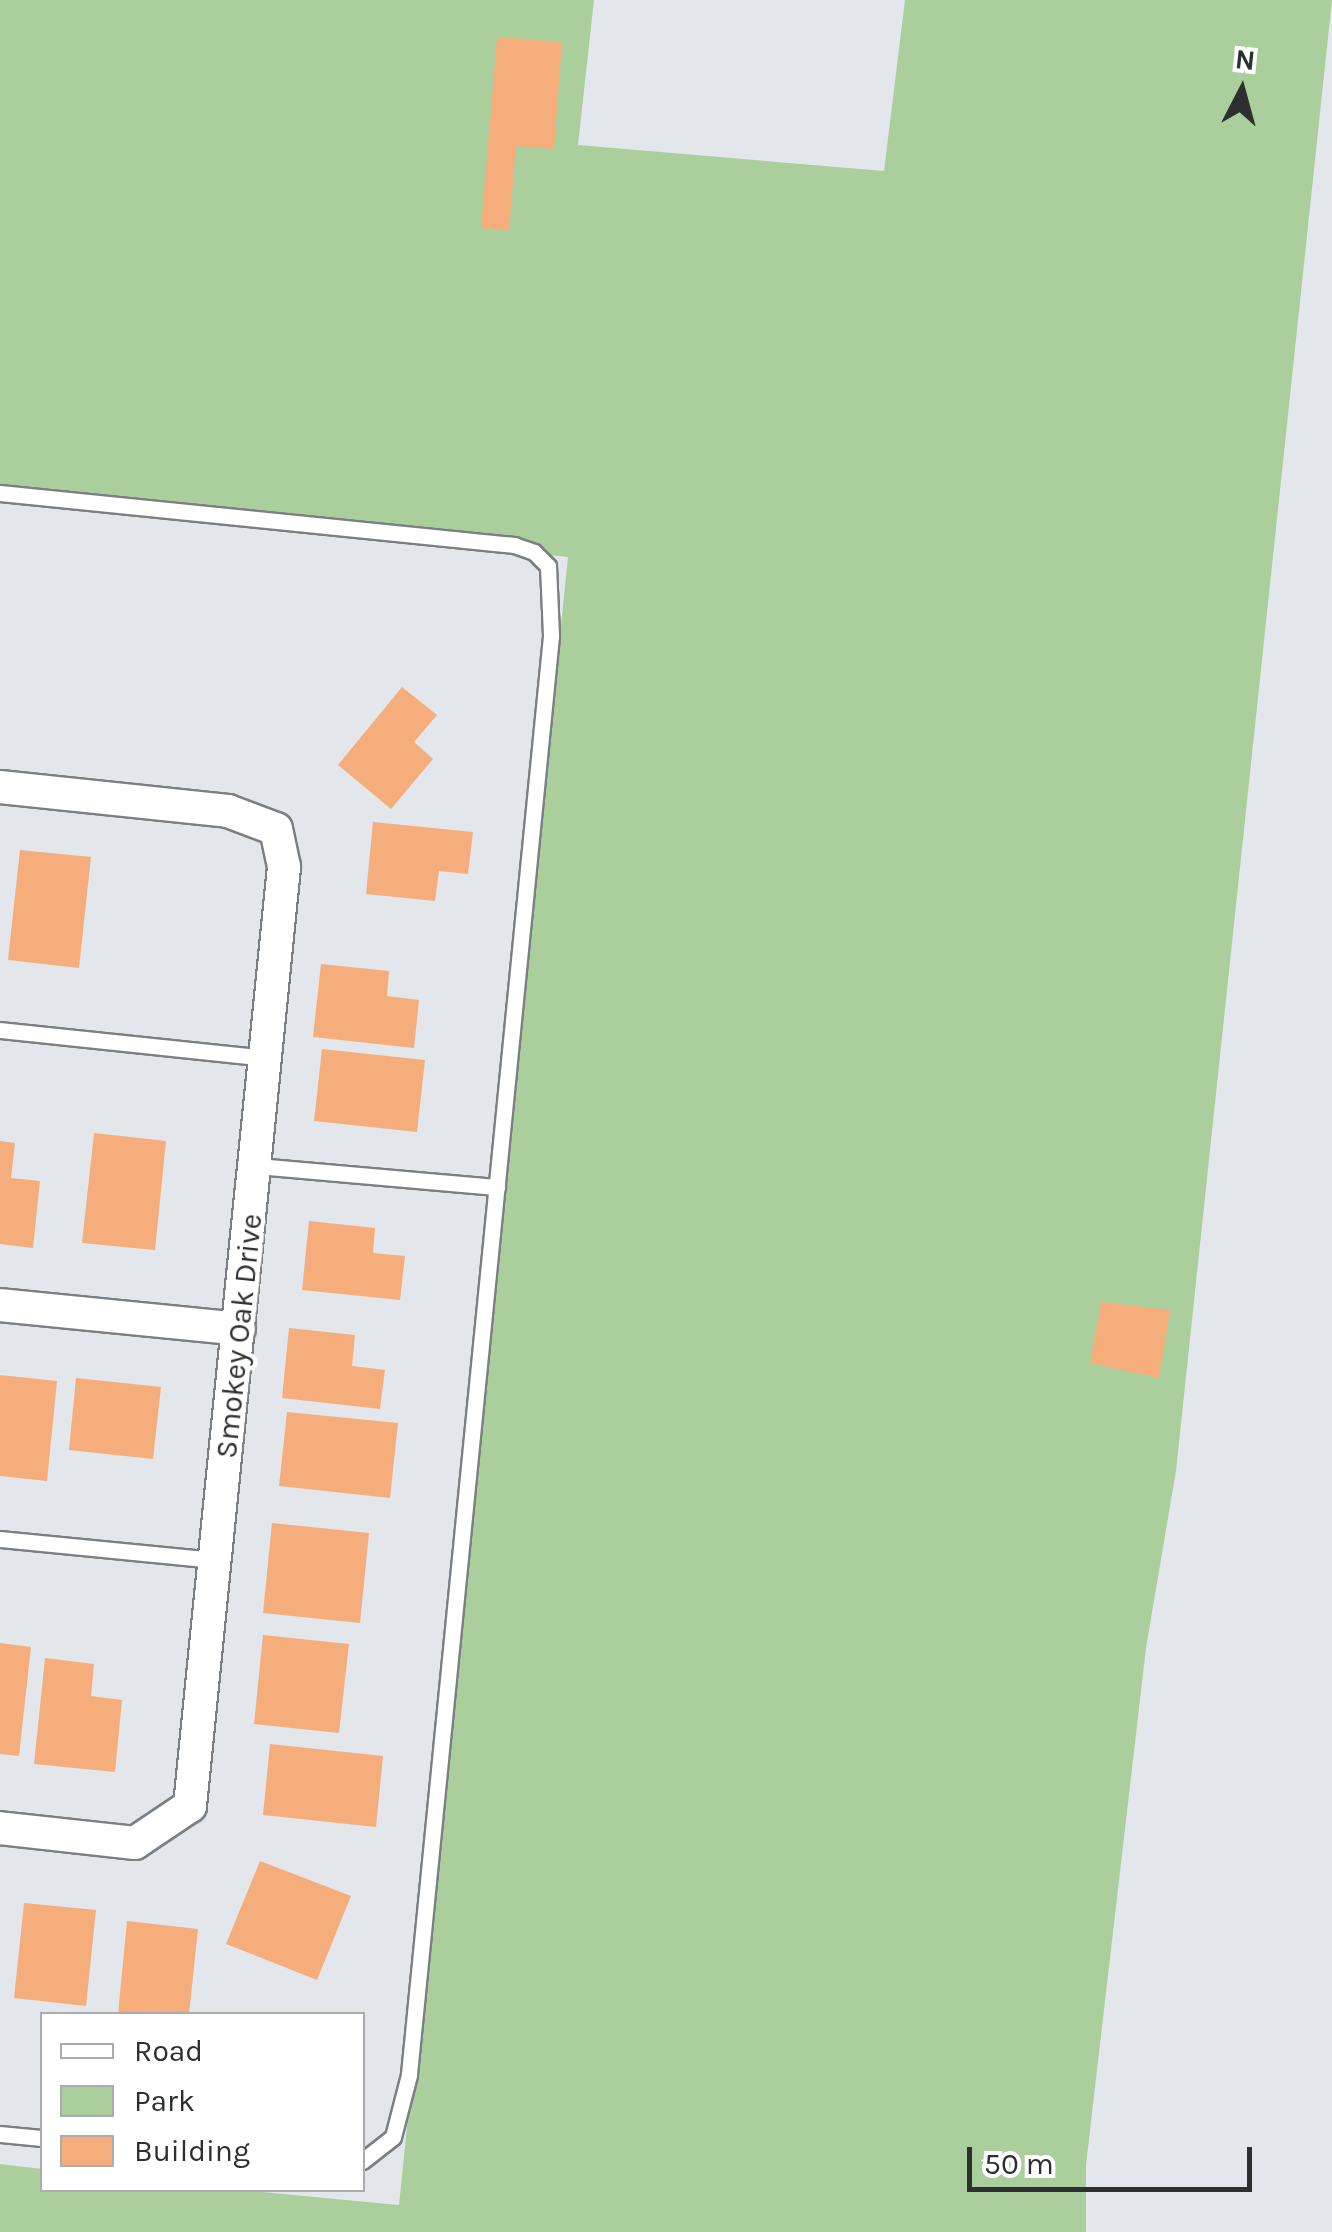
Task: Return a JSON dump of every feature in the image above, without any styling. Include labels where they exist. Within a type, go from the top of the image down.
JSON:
[{"type":"street","name":"Smokey Oak Drive","points":[[0,787],[228,810],[276,829],[284,867],[190,1806],[135,1842],[0,1828]]},
{"type":"street","points":[[0,1305],[239,1328]]},
{"type":"lane","points":[[0,493],[514,545],[548,566],[552,636],[409,2076],[393,2137],[365,2159]]},
{"type":"lane","points":[[0,1030],[267,1058]]},
{"type":"lane","points":[[256,1166],[498,1186]]},
{"type":"lane","points":[[0,1539],[216,1560]]},
{"type":"lane","points":[[0,2134],[40,2138]]},
{"type":"green space","points":[[0,0],[594,0],[578,145],[884,171],[905,0],[1332,0],[1176,1471],[1146,1648],[1086,2165],[1086,2232],[0,2232],[0,2164],[40,2169],[40,2192],[262,2192],[399,2205],[568,557],[0,499]]},
{"type":"building","points":[[497,37],[562,42],[554,149],[516,146],[509,230],[481,228]]},
{"type":"building","points":[[402,687],[437,715],[414,742],[433,759],[391,809],[338,765]]},
{"type":"building","points":[[373,822],[473,832],[468,874],[439,871],[435,901],[366,894]]},
{"type":"building","points":[[20,850],[91,857],[79,968],[8,960]]},
{"type":"building","points":[[321,964],[389,971],[387,996],[419,1000],[414,1048],[313,1037]]},
{"type":"building","points":[[322,1049],[425,1060],[417,1132],[314,1121]]},
{"type":"building","points":[[94,1133],[166,1141],[155,1250],[82,1243]]},
{"type":"building","points":[[0,1141],[15,1143],[11,1178],[40,1181],[33,1248],[0,1244]]},
{"type":"building","points":[[309,1221],[375,1228],[373,1253],[405,1256],[400,1300],[302,1290]]},
{"type":"building","points":[[1101,1302],[1170,1310],[1159,1378],[1090,1363]]},
{"type":"building","points":[[289,1328],[355,1335],[352,1366],[385,1370],[380,1409],[282,1398]]},
{"type":"building","points":[[0,1375],[57,1381],[47,1481],[0,1476]]},
{"type":"building","points":[[76,1378],[161,1387],[153,1459],[69,1450]]},
{"type":"building","points":[[287,1412],[398,1423],[390,1498],[279,1486]]},
{"type":"building","points":[[272,1523],[369,1533],[360,1623],[263,1613]]},
{"type":"building","points":[[263,1635],[349,1644],[339,1733],[254,1724]]},
{"type":"building","points":[[0,1643],[31,1647],[19,1756],[0,1754]]},
{"type":"building","points":[[45,1658],[94,1664],[91,1696],[122,1700],[115,1772],[34,1764]]},
{"type":"building","points":[[270,1744],[383,1756],[376,1827],[263,1815]]},
{"type":"building","points":[[260,1861],[351,1896],[317,1980],[226,1944]]},
{"type":"building","points":[[24,1903],[96,1910],[86,2006],[14,1998]]},
{"type":"building","points":[[127,1921],[198,1929],[189,2012],[118,2012]]}]
